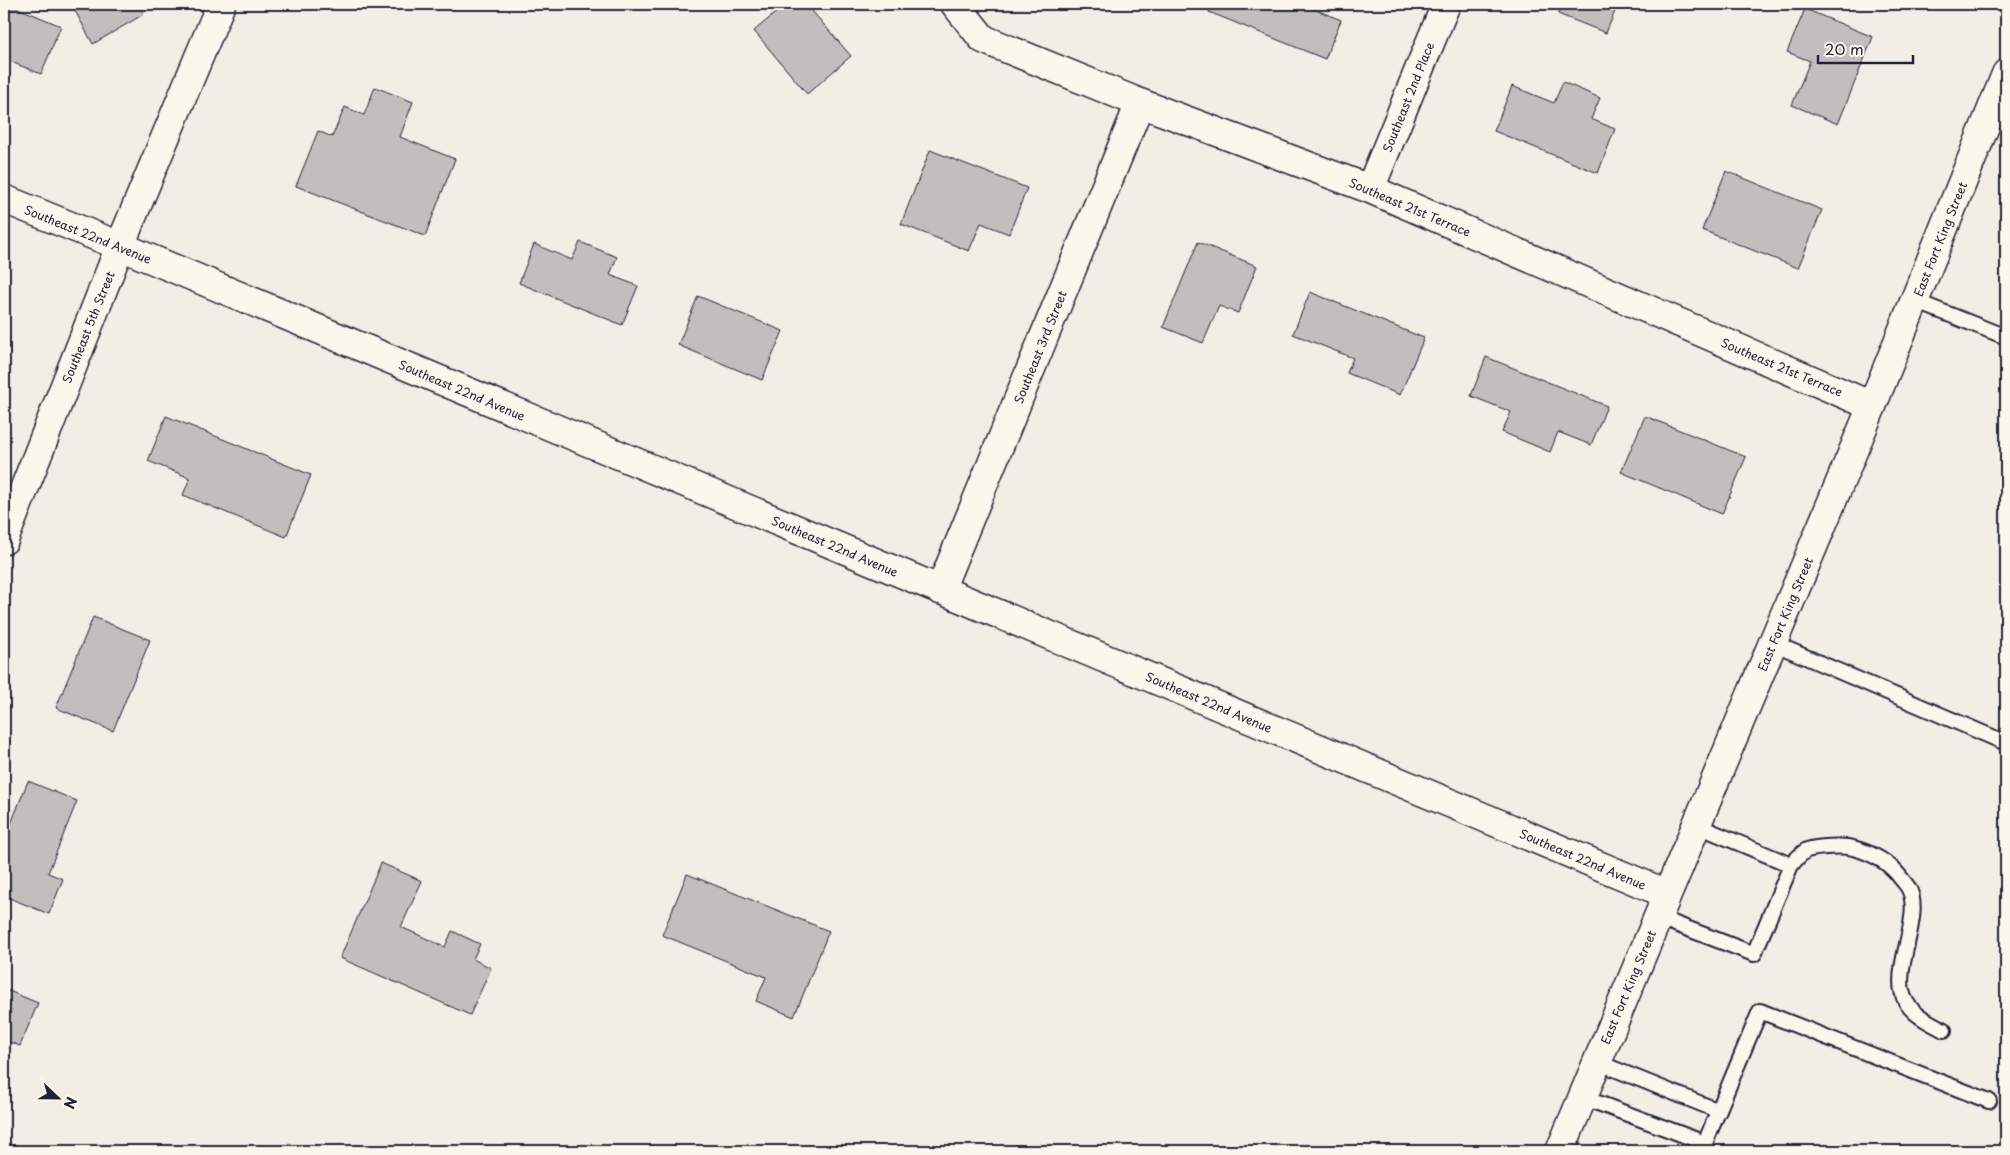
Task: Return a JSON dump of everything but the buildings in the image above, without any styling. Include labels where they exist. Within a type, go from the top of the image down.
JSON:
[{"type":"street","name":"Southeast 5th Street","points":[[4,540],[120,246],[221,4]]},
{"type":"street","name":"Southeast 21st Terrace","points":[[955,4],[983,39],[1140,103],[1370,190],[1872,406]]},
{"type":"street","name":"Southeast 2nd Place","points":[[1370,190],[1446,4]]},
{"type":"street","name":"East Fort King Street","points":[[1560,1151],[1872,406],[2006,74]]},
{"type":"street","name":"Southeast 3rd Street","points":[[940,590],[1140,103]]},
{"type":"street","name":"Southeast 22nd Avenue","points":[[4,200],[120,246],[940,590],[1662,905]]},
{"type":"lane","points":[[1915,301],[2006,337]]},
{"type":"lane","points":[[1772,643],[2006,743]]},
{"type":"lane","points":[[1696,825],[1791,865]]},
{"type":"lane","points":[[1662,905],[1754,954],[1791,865],[1806,850],[1847,846],[1870,852],[1892,867],[1909,890],[1912,905],[1902,969],[1902,990],[1907,1006],[1922,1018],[1944,1030]]},
{"type":"lane","points":[[1582,1097],[1706,1143],[1760,1011],[1989,1101]]},
{"type":"lane","points":[[1597,1062],[1719,1111]]}]
